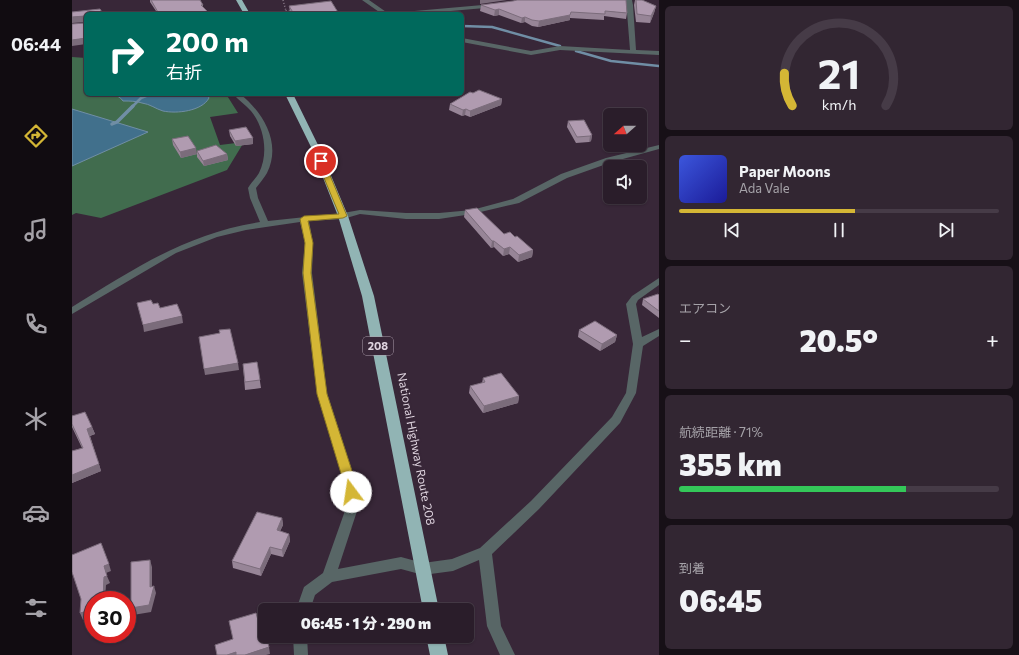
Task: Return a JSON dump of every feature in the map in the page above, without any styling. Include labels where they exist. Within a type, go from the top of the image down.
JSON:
[{"type":"highway","points":[[239,0],[246,12]]},
{"type":"highway","name":"National Highway Route 208","points":[[290,96],[315,147],[343,216],[368,296],[429,603]]},
{"type":"highway","points":[[436,643],[439,655]]},
{"type":"street","points":[[366,0],[383,12]]},
{"type":"street","points":[[629,0],[633,51]]},
{"type":"street","points":[[420,12],[502,5]]},
{"type":"street","points":[[464,40],[531,53],[560,48],[659,53]]},
{"type":"street","points":[[239,96],[249,104],[265,126],[267,154],[264,171],[252,188],[254,198],[265,224]]},
{"type":"street","points":[[72,312],[173,251],[214,235],[265,224],[343,216],[360,212],[406,216],[439,216],[472,212],[516,201],[564,176],[609,160],[659,147]]},
{"type":"street","points":[[304,219],[309,243],[307,273],[322,394],[349,480],[354,505],[329,577]]},
{"type":"street","points":[[305,603],[309,591],[329,577],[401,563],[423,569],[453,565],[485,552],[535,505],[616,420],[631,393],[638,344],[631,304],[635,298],[659,281]]},
{"type":"street","points":[[638,344],[659,332]]},
{"type":"street","points":[[485,552],[494,626],[508,655]]},
{"type":"street","points":[[300,643],[300,655]]},
{"type":"path","points":[[283,0],[286,11],[293,10]]},
{"type":"green space","points":[[72,57],[84,58],[84,96],[227,96],[238,113],[210,117],[220,145],[244,142],[227,170],[101,218],[76,213],[72,215]]},
{"type":"water","points":[[116,96],[208,96],[209,98],[201,106],[195,109],[182,112],[169,112],[135,101],[123,101]]},
{"type":"water","points":[[72,109],[148,132],[72,166]]},
{"type":"building","points":[[151,0],[200,0],[203,5],[201,5],[207,11],[203,12],[158,12]]},
{"type":"building","points":[[517,0],[626,0],[627,13],[605,11],[605,14],[571,12],[570,15],[539,21],[525,17],[522,18],[499,9],[495,10],[481,5]]},
{"type":"building","points":[[636,0],[642,0],[656,6],[651,16],[637,14]]},
{"type":"building","points":[[331,1],[338,12],[293,12],[289,6]]},
{"type":"building","points":[[100,9],[102,12],[84,12],[84,16],[72,17],[72,12]]},
{"type":"building","points":[[84,23],[84,38],[72,40],[72,24]]},
{"type":"building","points":[[479,90],[502,99],[470,111],[466,109],[463,110],[450,104],[470,92],[473,93]]},
{"type":"building","points":[[584,120],[592,135],[577,137],[568,121]]},
{"type":"building","points":[[246,127],[253,138],[235,141],[229,130]]},
{"type":"building","points":[[188,136],[196,148],[180,152],[172,139]]},
{"type":"building","points":[[216,145],[227,154],[203,161],[197,151]]},
{"type":"building","points":[[477,208],[504,234],[510,232],[533,250],[519,255],[510,247],[504,249],[492,241],[465,210]]},
{"type":"building","points":[[658,294],[659,295],[659,311],[643,299]]},
{"type":"building","points":[[151,300],[153,304],[158,303],[160,308],[177,304],[182,316],[143,325],[137,303]]},
{"type":"building","points":[[595,321],[617,335],[602,344],[579,330]]},
{"type":"building","points":[[230,329],[238,363],[204,369],[199,337],[220,333],[219,330]]},
{"type":"building","points":[[257,362],[260,380],[245,382],[243,364]]},
{"type":"building","points":[[501,373],[519,396],[484,406],[470,386],[485,382],[483,378]]},
{"type":"building","points":[[85,412],[92,427],[87,429],[99,464],[72,475],[72,451],[83,448],[72,424],[72,416]]},
{"type":"building","points":[[257,512],[282,518],[277,530],[289,534],[282,550],[270,547],[260,569],[232,561]]},
{"type":"building","points":[[101,543],[109,564],[104,566],[107,576],[104,577],[103,591],[84,591],[84,612],[80,613],[81,599],[72,572],[72,555]]},
{"type":"building","points":[[150,560],[150,587],[154,586],[149,605],[136,607],[136,591],[131,591],[131,562]]},
{"type":"building","points":[[256,613],[258,620],[258,643],[268,643],[269,647],[245,655],[236,655],[236,652],[227,655],[217,655],[215,645],[233,639],[229,621]]},
{"type":"waterway","points":[[464,26],[492,27],[560,46]]},
{"type":"waterway","points":[[576,51],[611,61],[659,66]]},
{"type":"waterway","points":[[112,124],[117,122],[141,98],[146,96]]},
{"type":"route","points":[[321,161],[343,216],[304,219],[309,243],[307,273],[322,394],[349,480],[351,492]]}]
